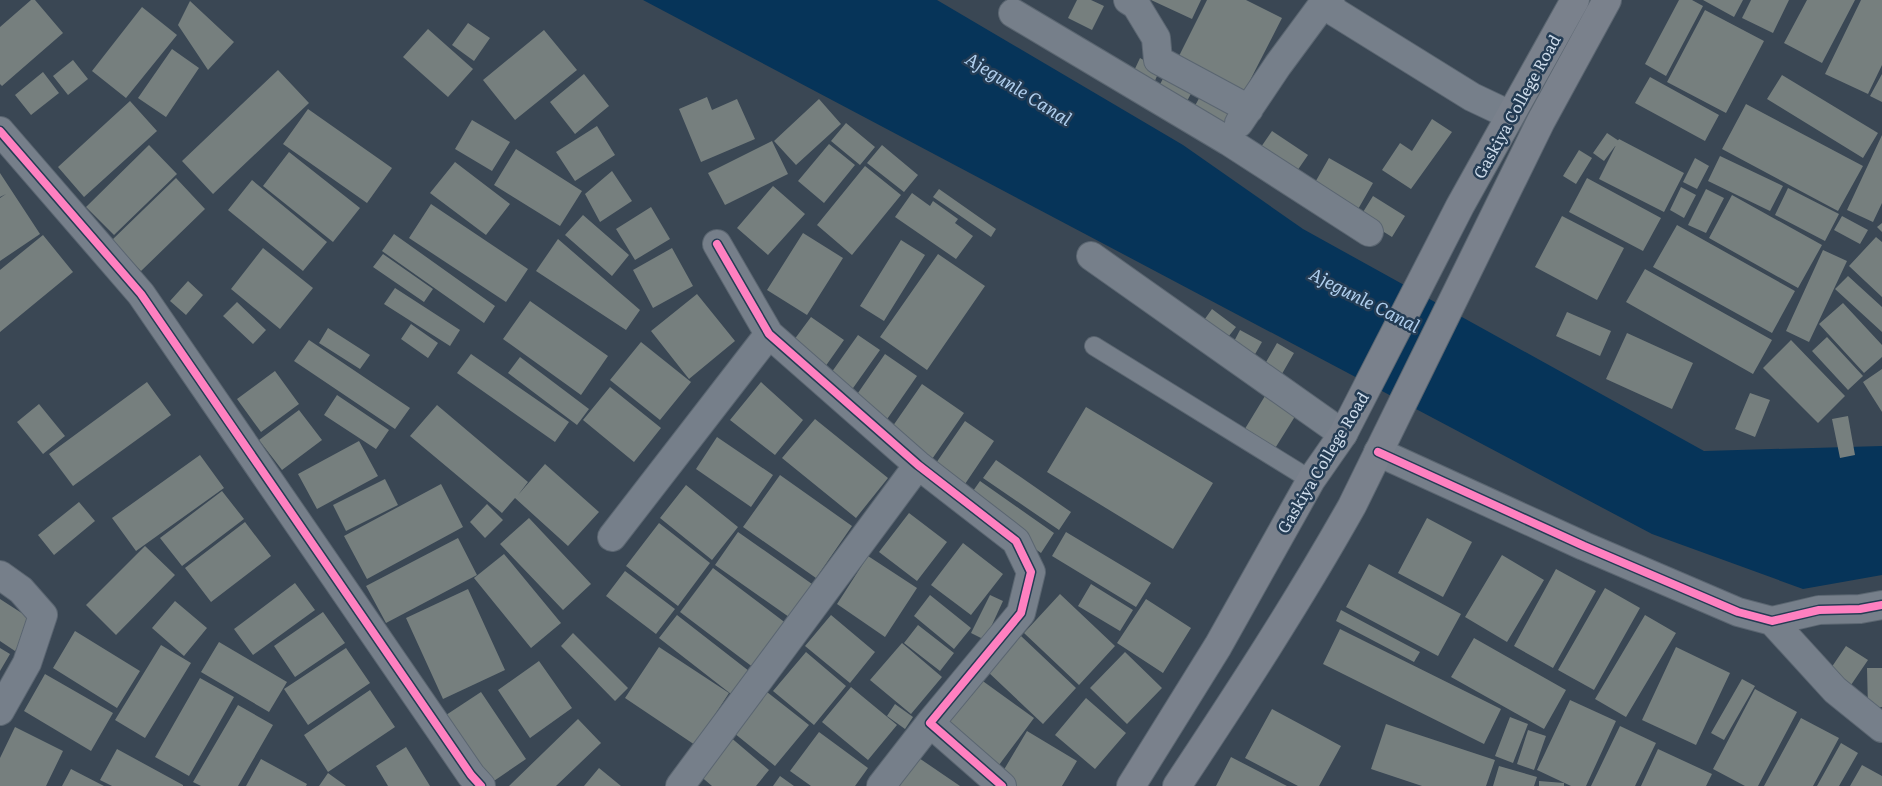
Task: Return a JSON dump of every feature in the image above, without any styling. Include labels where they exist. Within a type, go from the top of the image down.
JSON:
[{"type":"main road","name":"Gaskiya College Road","points":[[1131,786],[1218,646],[1311,480],[1343,434],[1460,206],[1575,0]]},
{"type":"main road","name":"Gaskiya College Road","points":[[1177,786],[1251,673],[1327,551],[1352,506],[1541,121],[1607,0]]},
{"type":"street","points":[[1128,0],[1136,5],[1156,38],[1158,60],[1249,109]]},
{"type":"street","points":[[1228,141],[1278,65],[1327,0],[1334,12],[1472,97],[1510,115]]},
{"type":"street","points":[[1013,13],[1228,141],[1369,232]]},
{"type":"street","points":[[0,131],[142,294],[471,776],[482,786]]},
{"type":"street","points":[[717,244],[769,334],[918,466],[1016,541],[1031,572],[1021,613],[930,723],[881,786]]},
{"type":"street","points":[[1091,256],[1343,434]]},
{"type":"street","points":[[612,537],[769,334]]},
{"type":"street","points":[[1378,452],[1584,546],[1738,612],[1772,621],[1819,610],[1860,609],[1882,605]]},
{"type":"street","points":[[680,786],[918,466]]},
{"type":"street","points":[[0,575],[21,590],[42,614],[27,663],[0,711]]},
{"type":"street","points":[[1772,621],[1835,690],[1882,728]]},
{"type":"street","points":[[930,723],[1002,786]]},
{"type":"lane","points":[[1094,346],[1311,480]]},
{"type":"water","name":"Ajegunle Canal","points":[[643,0],[937,0],[1183,145],[1303,229],[1704,451],[1882,446],[1882,575],[1803,589],[1652,534]]},
{"type":"building","points":[[31,0],[35,0],[63,33],[2,86],[0,84],[0,27]]},
{"type":"building","points":[[1077,0],[1091,0],[1104,6],[1092,30],[1068,18]]},
{"type":"building","points":[[1151,0],[1201,0],[1192,19]]},
{"type":"building","points":[[1207,0],[1246,0],[1282,18],[1240,100],[1174,66]]},
{"type":"building","points":[[1679,0],[1692,0],[1703,6],[1666,76],[1645,64]]},
{"type":"building","points":[[1703,0],[1743,0],[1734,17]]},
{"type":"building","points":[[1751,0],[1789,0],[1773,33],[1742,18]]},
{"type":"building","points":[[1807,0],[1855,0],[1822,63],[1784,43]]},
{"type":"building","points":[[1861,0],[1882,0],[1882,65],[1868,94],[1825,74]]},
{"type":"building","points":[[190,1],[234,42],[208,70],[178,25]]},
{"type":"building","points":[[142,7],[177,35],[126,98],[92,71]]},
{"type":"building","points":[[1705,10],[1764,41],[1726,113],[1667,82]]},
{"type":"building","points":[[468,23],[490,38],[474,61],[452,45]]},
{"type":"building","points":[[428,29],[473,69],[448,97],[403,57]]},
{"type":"building","points":[[544,30],[577,70],[515,120],[483,80]]},
{"type":"building","points":[[172,49],[199,68],[166,117],[138,98]]},
{"type":"building","points":[[1140,58],[1160,69],[1154,83],[1133,73]]},
{"type":"building","points":[[73,60],[88,79],[68,95],[53,76]]},
{"type":"building","points":[[278,70],[309,103],[213,194],[182,161]]},
{"type":"building","points":[[1167,71],[1195,86],[1185,105],[1157,90]]},
{"type":"building","points":[[43,72],[59,93],[31,115],[15,95]]},
{"type":"building","points":[[584,74],[609,106],[575,134],[550,102]]},
{"type":"building","points":[[1882,74],[1882,102],[1870,96]]},
{"type":"building","points":[[1782,75],[1878,133],[1863,158],[1767,99]]},
{"type":"building","points":[[1650,77],[1719,115],[1705,141],[1635,103]]},
{"type":"building","points":[[1203,91],[1235,107],[1223,129],[1191,113]]},
{"type":"building","points":[[707,97],[712,110],[737,99],[755,139],[701,162],[679,109]]},
{"type":"building","points":[[819,99],[841,124],[796,165],[774,141]]},
{"type":"building","points":[[130,101],[157,131],[84,197],[58,167]]},
{"type":"building","points":[[1746,104],[1863,166],[1838,211],[1722,149]]},
{"type":"building","points":[[308,109],[392,168],[367,203],[283,144]]},
{"type":"building","points":[[1432,119],[1452,132],[1411,189],[1382,170],[1400,143],[1412,151]]},
{"type":"building","points":[[472,120],[510,142],[492,171],[455,149]]},
{"type":"building","points":[[846,123],[875,147],[860,165],[831,141]]},
{"type":"building","points":[[597,126],[615,155],[575,181],[556,152]]},
{"type":"building","points":[[1272,131],[1308,155],[1297,171],[1261,147]]},
{"type":"building","points":[[1607,133],[1619,141],[1604,161],[1593,153]]},
{"type":"building","points":[[1882,135],[1882,203],[1873,222],[1847,210]]},
{"type":"building","points":[[1619,139],[1684,173],[1664,212],[1599,179]]},
{"type":"building","points":[[772,141],[788,174],[725,205],[708,173]]},
{"type":"building","points":[[829,144],[855,165],[824,203],[798,181]]},
{"type":"building","points":[[149,145],[177,174],[114,235],[86,207]]},
{"type":"building","points":[[882,145],[918,175],[904,192],[867,163]]},
{"type":"building","points":[[516,149],[582,191],[560,226],[494,185]]},
{"type":"building","points":[[1579,150],[1592,158],[1576,184],[1563,176]]},
{"type":"building","points":[[289,152],[360,208],[333,242],[263,186]]},
{"type":"building","points":[[1720,156],[1783,186],[1770,211],[1708,181]]},
{"type":"building","points":[[1329,158],[1373,183],[1357,211],[1313,186]]},
{"type":"building","points":[[1695,158],[1709,166],[1697,189],[1683,182]]},
{"type":"building","points":[[455,162],[510,204],[486,235],[430,193]]},
{"type":"building","points":[[865,166],[901,195],[852,255],[817,225]]},
{"type":"building","points":[[612,171],[632,201],[600,222],[585,194]]},
{"type":"building","points":[[0,173],[40,234],[0,261],[0,198],[6,194],[0,197]]},
{"type":"building","points":[[176,178],[205,209],[141,271],[112,240]]},
{"type":"building","points":[[1587,178],[1661,218],[1643,251],[1569,212]]},
{"type":"building","points":[[252,180],[327,242],[303,271],[228,210]]},
{"type":"building","points":[[773,186],[805,214],[768,255],[737,228]]},
{"type":"building","points":[[1681,187],[1696,195],[1684,218],[1670,210]]},
{"type":"building","points":[[1788,188],[1839,214],[1825,241],[1775,215]]},
{"type":"building","points":[[939,189],[996,229],[991,237],[933,197]]},
{"type":"building","points":[[1706,189],[1724,198],[1706,233],[1688,225]]},
{"type":"building","points":[[912,193],[930,206],[933,201],[958,219],[955,223],[973,236],[956,259],[895,217]]},
{"type":"building","points":[[1732,195],[1822,245],[1798,288],[1709,238]]},
{"type":"building","points":[[1373,196],[1405,216],[1392,237],[1360,217]]},
{"type":"building","points":[[431,204],[528,269],[506,302],[409,238]]},
{"type":"building","points":[[651,207],[670,239],[635,260],[616,229]]},
{"type":"building","points":[[583,215],[629,255],[612,276],[565,235]]},
{"type":"building","points":[[1562,216],[1624,248],[1597,300],[1535,267]]},
{"type":"building","points":[[1842,216],[1868,230],[1860,244],[1834,230]]},
{"type":"building","points":[[1882,223],[1882,232],[1877,227]]},
{"type":"building","points":[[1677,225],[1795,291],[1772,333],[1653,267]]},
{"type":"building","points":[[803,233],[843,258],[807,315],[767,290]]},
{"type":"building","points":[[394,234],[495,306],[484,323],[382,251]]},
{"type":"building","points":[[43,235],[73,272],[0,332],[0,270]]},
{"type":"building","points":[[1876,237],[1882,242],[1882,297],[1849,266]]},
{"type":"building","points":[[558,239],[640,310],[626,330],[536,271]]},
{"type":"building","points":[[901,240],[925,255],[884,321],[860,306]]},
{"type":"building","points":[[263,248],[313,288],[280,329],[231,289]]},
{"type":"building","points":[[672,248],[693,286],[653,308],[633,270]]},
{"type":"building","points":[[1823,250],[1847,261],[1809,342],[1786,331]]},
{"type":"building","points":[[383,254],[433,289],[424,302],[373,267]]},
{"type":"building","points":[[938,254],[985,286],[927,370],[880,337]]},
{"type":"building","points":[[1645,269],[1772,340],[1753,374],[1626,302]]},
{"type":"building","points":[[1848,276],[1882,307],[1882,332],[1835,289]]},
{"type":"building","points":[[188,281],[203,295],[186,315],[170,301]]},
{"type":"building","points":[[395,288],[460,330],[450,346],[384,304]]},
{"type":"building","points":[[697,294],[735,341],[689,379],[651,331]]},
{"type":"building","points":[[530,301],[608,356],[581,395],[503,339]]},
{"type":"building","points":[[237,302],[266,330],[253,344],[223,316]]},
{"type":"building","points":[[1843,303],[1882,345],[1882,357],[1864,373],[1819,324]]},
{"type":"building","points":[[1212,309],[1236,327],[1225,341],[1202,323]]},
{"type":"building","points":[[1567,312],[1611,331],[1600,356],[1556,336]]},
{"type":"building","points":[[811,317],[844,340],[825,367],[791,344]]},
{"type":"building","points":[[411,324],[438,343],[428,358],[401,339]]},
{"type":"building","points":[[328,328],[370,355],[360,369],[319,343]]},
{"type":"building","points":[[1240,330],[1262,342],[1250,363],[1229,351]]},
{"type":"building","points":[[1627,333],[1693,363],[1672,409],[1606,379]]},
{"type":"building","points":[[858,335],[880,350],[846,398],[824,383]]},
{"type":"building","points":[[1827,337],[1863,376],[1848,390],[1812,351]]},
{"type":"building","points":[[309,340],[410,408],[395,429],[294,361]]},
{"type":"building","points":[[1791,340],[1845,396],[1818,423],[1763,368]]},
{"type":"building","points":[[641,342],[691,382],[660,420],[610,380]]},
{"type":"building","points":[[1277,343],[1294,353],[1279,379],[1262,369]]},
{"type":"building","points":[[471,354],[569,422],[555,442],[457,373]]},
{"type":"building","points":[[885,354],[917,376],[883,425],[851,403]]},
{"type":"building","points":[[520,357],[589,409],[577,425],[508,373]]},
{"type":"building","points":[[1882,369],[1882,412],[1863,382]]},
{"type":"building","points":[[275,371],[299,404],[261,432],[237,399]]},
{"type":"building","points":[[147,382],[171,415],[73,486],[49,454]]},
{"type":"building","points":[[761,382],[803,420],[775,455],[730,420]]},
{"type":"building","points":[[922,384],[964,413],[930,462],[888,433]]},
{"type":"building","points":[[610,387],[661,428],[634,462],[583,420]]},
{"type":"building","points":[[1268,391],[1299,410],[1274,450],[1243,432]]},
{"type":"building","points":[[1750,393],[1770,400],[1755,437],[1735,429]]},
{"type":"building","points":[[337,395],[389,430],[376,449],[324,415]]},
{"type":"building","points":[[39,404],[65,436],[43,454],[17,422]]},
{"type":"building","points":[[437,405],[528,482],[518,495],[545,464],[599,512],[568,546],[515,498],[502,513],[410,436]]},
{"type":"building","points":[[1086,407],[1213,483],[1173,549],[1047,472]]},
{"type":"building","points":[[299,410],[322,440],[282,470],[259,440]]},
{"type":"building","points":[[1848,416],[1855,455],[1840,458],[1832,419]]},
{"type":"building","points":[[815,419],[888,478],[856,518],[782,458]]},
{"type":"building","points":[[965,421],[994,441],[963,487],[934,466]]},
{"type":"building","points":[[717,437],[773,475],[751,507],[696,469]]},
{"type":"building","points":[[359,441],[378,476],[317,509],[298,474]]},
{"type":"building","points":[[200,455],[224,488],[136,551],[112,518]]},
{"type":"building","points":[[996,460],[1071,512],[1059,530],[983,478]]},
{"type":"building","points":[[780,475],[852,526],[816,578],[743,527]]},
{"type":"building","points":[[385,479],[398,505],[346,531],[333,505]]},
{"type":"building","points":[[980,481],[1054,533],[1041,553],[966,501]]},
{"type":"building","points":[[441,484],[463,527],[367,579],[344,536]]},
{"type":"building","points":[[686,485],[738,527],[712,560],[660,518]]},
{"type":"building","points":[[222,491],[244,519],[182,566],[160,538]]},
{"type":"building","points":[[79,502],[95,521],[54,555],[38,535]]},
{"type":"building","points":[[487,504],[503,520],[485,538],[470,522]]},
{"type":"building","points":[[909,513],[947,542],[917,581],[879,552]]},
{"type":"building","points":[[529,518],[591,584],[563,610],[500,544]]},
{"type":"building","points":[[1427,518],[1472,542],[1443,597],[1398,573]]},
{"type":"building","points":[[245,522],[271,556],[211,602],[185,568]]},
{"type":"building","points":[[659,523],[710,563],[678,606],[626,566]]},
{"type":"building","points":[[738,532],[812,584],[789,617],[715,565]]},
{"type":"building","points":[[1066,532],[1151,583],[1136,607],[1052,556]]},
{"type":"building","points":[[458,538],[477,575],[386,623],[366,586]]},
{"type":"building","points":[[963,543],[1003,574],[971,615],[931,585]]},
{"type":"building","points":[[145,546],[175,575],[116,635],[86,605]]},
{"type":"building","points":[[504,554],[561,623],[531,648],[474,578]]},
{"type":"building","points":[[1502,555],[1544,580],[1507,642],[1465,617]]},
{"type":"building","points":[[868,556],[917,588],[885,637],[837,604]]},
{"type":"building","points":[[1369,564],[1461,614],[1438,656],[1346,607]]},
{"type":"building","points":[[713,568],[787,624],[754,668],[680,612]]},
{"type":"building","points":[[1556,569],[1596,591],[1553,668],[1514,646]]},
{"type":"building","points":[[625,571],[675,609],[656,634],[606,596]]},
{"type":"building","points":[[295,583],[315,610],[253,655],[234,629]]},
{"type":"building","points":[[1091,584],[1133,610],[1120,631],[1078,606]]},
{"type":"building","points":[[1605,588],[1640,608],[1594,690],[1558,670]]},
{"type":"building","points":[[468,589],[505,670],[443,699],[406,618]]},
{"type":"building","points":[[1060,594],[1115,646],[1079,685],[1024,633]]},
{"type":"building","points":[[930,595],[971,628],[954,649],[914,616]]},
{"type":"building","points":[[990,595],[1003,601],[985,640],[971,633]]},
{"type":"building","points":[[0,599],[34,621],[15,651],[0,641]]},
{"type":"building","points":[[1146,599],[1191,628],[1163,673],[1117,643]]},
{"type":"building","points":[[175,601],[207,628],[184,656],[152,628]]},
{"type":"building","points":[[1341,610],[1420,652],[1414,662],[1336,621]]},
{"type":"building","points":[[323,612],[345,643],[295,677],[274,646]]},
{"type":"building","points":[[677,615],[749,671],[731,694],[659,638]]},
{"type":"building","points":[[831,615],[875,652],[850,683],[805,646]]},
{"type":"building","points":[[1645,615],[1676,633],[1626,717],[1595,699]]},
{"type":"building","points":[[918,625],[954,653],[940,671],[904,643]]},
{"type":"building","points":[[1340,629],[1501,709],[1484,744],[1323,664]]},
{"type":"building","points":[[75,631],[140,671],[117,708],[53,668]]},
{"type":"building","points":[[573,633],[628,688],[615,701],[561,646]]},
{"type":"building","points":[[1021,636],[1076,688],[1043,724],[987,671]]},
{"type":"building","points":[[1474,638],[1566,690],[1544,729],[1451,677]]},
{"type":"building","points":[[219,642],[287,682],[269,712],[201,672]]},
{"type":"building","points":[[902,643],[942,677],[911,714],[870,680]]},
{"type":"building","points":[[161,645],[191,663],[145,738],[115,720]]},
{"type":"building","points":[[1846,646],[1868,660],[1851,685],[1829,671]]},
{"type":"building","points":[[659,647],[729,693],[695,745],[625,698]]},
{"type":"building","points":[[1676,647],[1730,673],[1696,745],[1642,720]]},
{"type":"building","points":[[0,648],[10,654],[0,671]]},
{"type":"building","points":[[346,648],[370,683],[308,725],[284,689]]},
{"type":"building","points":[[806,652],[846,686],[814,725],[773,691]]},
{"type":"building","points":[[1125,652],[1162,688],[1127,724],[1090,688]]},
{"type":"building","points":[[539,661],[572,708],[530,738],[498,690]]},
{"type":"building","points":[[1867,668],[1882,668],[1882,707],[1868,708]]},
{"type":"building","points":[[45,674],[113,713],[91,751],[24,711]]},
{"type":"building","points":[[200,678],[234,697],[189,776],[155,757]]},
{"type":"building","points":[[980,679],[1034,718],[999,765],[945,726]]},
{"type":"building","points":[[1742,679],[1755,686],[1724,740],[1711,733]]},
{"type":"building","points":[[851,687],[897,725],[868,760],[822,722]]},
{"type":"building","points":[[1755,689],[1797,712],[1758,786],[1745,786],[1713,769]]},
{"type":"building","points":[[370,690],[395,727],[328,772],[304,735]]},
{"type":"building","points":[[481,692],[526,759],[488,785],[443,717]]},
{"type":"building","points":[[767,692],[809,725],[775,766],[734,733]]},
{"type":"building","points":[[1086,698],[1126,733],[1095,769],[1055,735]]},
{"type":"building","points":[[1570,700],[1616,721],[1586,786],[1571,786],[1537,770]]},
{"type":"building","points":[[895,704],[913,717],[905,729],[887,716]]},
{"type":"building","points":[[238,705],[273,725],[238,786],[201,786],[193,782]]},
{"type":"building","points":[[1272,709],[1341,746],[1319,786],[1298,786],[1245,758]]},
{"type":"building","points":[[1510,717],[1528,724],[1513,763],[1495,756]]},
{"type":"building","points":[[1801,718],[1839,738],[1813,786],[1764,786]]},
{"type":"building","points":[[578,719],[601,743],[556,786],[509,786]]},
{"type":"building","points":[[1386,724],[1495,760],[1486,786],[1422,786],[1371,769]]},
{"type":"building","points":[[1620,726],[1656,743],[1635,786],[1591,786]]},
{"type":"building","points":[[15,727],[63,751],[46,786],[0,786],[0,758]]},
{"type":"building","points":[[1528,730],[1546,736],[1534,770],[1517,764]]},
{"type":"building","points":[[1027,731],[1077,761],[1062,786],[1013,786],[999,778]]},
{"type":"building","points":[[819,732],[868,768],[855,786],[811,786],[790,771]]},
{"type":"building","points":[[729,736],[769,770],[756,786],[712,786],[698,774]]},
{"type":"building","points":[[1841,743],[1858,753],[1839,786],[1817,786]]},
{"type":"building","points":[[406,747],[430,786],[388,786],[376,766]]},
{"type":"building","points":[[117,749],[183,786],[112,786],[100,780]]},
{"type":"building","points":[[1658,749],[1712,774],[1706,786],[1641,786]]},
{"type":"building","points":[[916,756],[960,786],[895,786]]},
{"type":"building","points":[[1231,757],[1287,786],[1216,786]]},
{"type":"building","points":[[261,759],[307,784],[306,786],[246,786]]},
{"type":"building","points":[[1862,765],[1882,776],[1882,786],[1850,786]]},
{"type":"building","points":[[1499,766],[1537,777],[1534,786],[1493,786]]},
{"type":"building","points":[[599,768],[621,786],[584,786]]},
{"type":"building","points":[[71,769],[104,786],[62,786]]},
{"type":"building","points":[[328,773],[346,786],[319,786]]},
{"type":"building","points":[[780,776],[794,786],[773,786]]},
{"type":"building","points":[[1539,781],[1564,783],[1564,786],[1539,786]]},
{"type":"cycle path","points":[[0,131],[141,294],[471,775],[481,786]]},
{"type":"cycle path","points":[[717,244],[769,334],[918,465],[1016,541],[1031,572],[1021,613],[930,723],[1002,786]]},
{"type":"cycle path","points":[[1378,452],[1584,546],[1738,612],[1772,621],[1819,610],[1860,609],[1882,605]]}]
